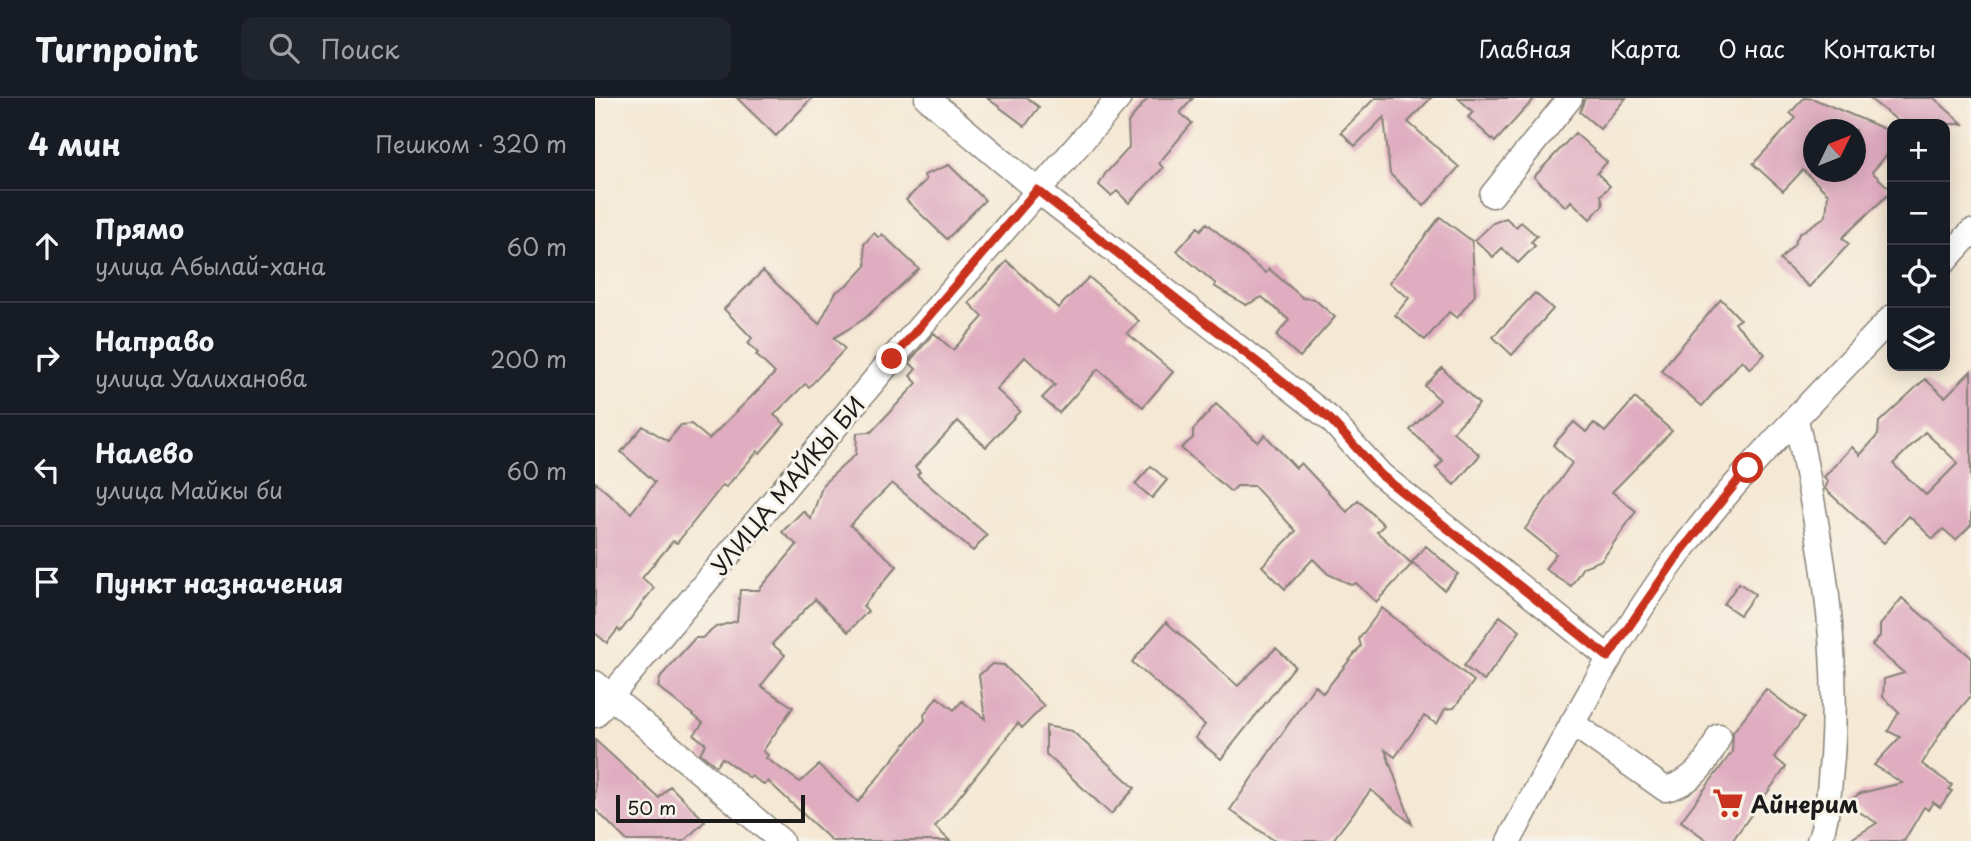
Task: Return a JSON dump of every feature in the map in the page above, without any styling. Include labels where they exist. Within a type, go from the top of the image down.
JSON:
[{"type":"street","points":[[927,98],[1037,190],[1330,419],[1381,475],[1608,657]]},
{"type":"street","name":"УЛИЦА МАЙКЫ БИ","points":[[595,715],[603,690],[1119,98]]},
{"type":"street","points":[[1492,195],[1570,98]]},
{"type":"street","points":[[1950,255],[1971,232]]},
{"type":"street","points":[[1509,841],[1608,657],[1679,554],[1748,468],[1887,322]]},
{"type":"street","points":[[1796,419],[1822,544],[1836,698],[1827,821],[1819,841]]},
{"type":"street","points":[[603,690],[781,841]]},
{"type":"street","points":[[1572,723],[1665,789],[1684,785],[1699,771],[1719,737]]},
{"type":"building","points":[[737,98],[812,98],[776,136]]},
{"type":"building","points":[[987,98],[1027,98],[1039,107],[1025,126]]},
{"type":"building","points":[[1148,98],[1193,98],[1180,113],[1192,123],[1159,163],[1163,168],[1129,203],[1117,191],[1111,196],[1099,185],[1105,174],[1129,148],[1128,122]]},
{"type":"building","points":[[1375,98],[1431,98],[1408,122],[1459,167],[1424,206],[1390,174],[1384,117],[1355,146],[1341,132]]},
{"type":"building","points":[[1458,98],[1535,98],[1495,142],[1468,117],[1473,112]]},
{"type":"building","points":[[1585,98],[1626,98],[1600,129],[1580,112]]},
{"type":"building","points":[[1804,98],[1814,99],[1861,119],[1803,119],[1803,170],[1783,191],[1753,164],[1796,118],[1790,113]]},
{"type":"building","points":[[1869,98],[1934,98],[1963,124],[1950,124],[1950,119],[1896,119]]},
{"type":"building","points":[[1866,121],[1887,130],[1887,155],[1872,172],[1887,186],[1887,196],[1842,238],[1849,244],[1809,287],[1780,260],[1794,245],[1799,234],[1826,216],[1828,194],[1816,182],[1866,182]]},
{"type":"building","points":[[1575,133],[1607,162],[1597,173],[1610,186],[1601,195],[1603,205],[1590,219],[1571,201],[1566,207],[1534,177]]},
{"type":"building","points":[[949,165],[985,200],[947,239],[906,200],[926,180],[924,175]]},
{"type":"building","points":[[1440,217],[1472,241],[1475,295],[1457,318],[1449,312],[1425,340],[1395,315],[1409,298],[1389,283]]},
{"type":"building","points":[[1506,218],[1516,227],[1521,222],[1537,236],[1531,242],[1535,246],[1518,263],[1502,248],[1493,257],[1475,240],[1493,223]]},
{"type":"building","points":[[1207,223],[1255,265],[1266,273],[1269,269],[1303,298],[1314,299],[1335,317],[1300,357],[1276,336],[1289,320],[1262,297],[1246,305],[1214,286],[1216,284],[1177,251],[1198,227],[1201,230]]},
{"type":"building","points":[[874,233],[879,238],[882,234],[919,269],[864,319],[834,338],[845,349],[809,387],[805,384],[774,415],[785,424],[726,487],[723,485],[677,543],[673,541],[642,578],[654,588],[620,632],[618,629],[607,643],[595,633],[595,482],[631,513],[655,482],[621,452],[643,426],[668,441],[681,425],[691,424],[709,439],[775,373],[748,343],[752,338],[724,309],[763,271],[819,324],[836,292],[850,283],[866,266],[864,244]]},
{"type":"building","points":[[1007,261],[1058,308],[1089,277],[1139,321],[1127,333],[1173,372],[1143,407],[1098,369],[1059,413],[1042,398],[1055,385],[1025,357],[996,389],[1020,411],[986,447],[958,421],[915,467],[920,472],[917,475],[987,535],[973,551],[892,483],[850,525],[897,566],[863,606],[868,611],[848,632],[815,599],[772,644],[785,655],[761,686],[793,707],[763,751],[768,755],[766,758],[800,782],[819,765],[858,802],[925,720],[924,715],[937,697],[954,710],[962,701],[985,719],[979,675],[992,664],[1004,665],[1044,706],[1022,728],[1018,723],[935,827],[950,841],[832,841],[768,781],[765,785],[751,776],[750,778],[722,758],[716,766],[700,753],[706,744],[694,735],[703,723],[658,687],[661,676],[695,638],[702,638],[716,627],[737,621],[740,590],[759,590],[797,545],[782,532],[803,511],[811,519],[823,484],[856,454],[857,433],[871,432],[917,383],[910,376],[916,369],[909,362],[934,333],[953,350],[983,317],[969,303]]},
{"type":"building","points":[[1535,293],[1553,309],[1512,355],[1493,337]]},
{"type":"building","points":[[1721,299],[1740,319],[1735,323],[1765,354],[1750,369],[1742,360],[1702,406],[1661,370]]},
{"type":"building","points":[[1442,368],[1479,404],[1453,432],[1480,455],[1454,485],[1436,468],[1443,461],[1410,430],[1440,400],[1425,386]]},
{"type":"building","points":[[1971,371],[1971,525],[1956,540],[1943,529],[1933,539],[1909,516],[1884,543],[1825,489],[1828,481],[1824,477],[1852,447],[1860,455],[1878,435],[1879,422],[1925,379],[1945,397]],"holes":[[[1925,432],[1958,463],[1926,495],[1893,464]]]},
{"type":"building","points":[[1635,398],[1672,431],[1612,492],[1636,511],[1602,560],[1583,567],[1571,586],[1545,569],[1556,554],[1525,529],[1572,463],[1553,445],[1574,422],[1586,432],[1594,423],[1605,432]]},
{"type":"building","points":[[1216,404],[1258,442],[1265,435],[1296,468],[1301,463],[1347,512],[1358,500],[1384,525],[1377,532],[1412,564],[1376,602],[1356,583],[1352,585],[1328,574],[1313,559],[1285,589],[1262,566],[1296,531],[1254,486],[1237,486],[1231,492],[1181,448],[1193,438],[1193,430]]},
{"type":"building","points":[[1151,466],[1167,480],[1152,498],[1135,484]]},
{"type":"building","points":[[1426,546],[1458,574],[1444,590],[1412,562]]},
{"type":"building","points":[[1739,583],[1755,594],[1740,615],[1724,604]]},
{"type":"building","points":[[1902,598],[1971,657],[1971,696],[1943,729],[1922,764],[1952,785],[1949,789],[1952,791],[1940,807],[1933,802],[1928,810],[1924,807],[1904,841],[1848,841],[1877,823],[1845,803],[1861,793],[1902,783],[1874,765],[1900,737],[1888,731],[1899,712],[1883,697],[1884,679],[1904,673],[1872,645],[1880,636],[1880,625]]},
{"type":"building","points":[[1382,608],[1474,681],[1454,708],[1445,709],[1437,724],[1424,716],[1395,757],[1385,750],[1412,824],[1371,790],[1332,841],[1275,841],[1230,810],[1315,685],[1323,693],[1361,646],[1359,639]]},
{"type":"building","points":[[1500,616],[1520,631],[1484,681],[1464,666]]},
{"type":"building","points":[[1166,622],[1238,686],[1276,648],[1295,666],[1221,759],[1195,738],[1205,725],[1132,662]]},
{"type":"building","points":[[1766,689],[1804,718],[1774,757],[1786,767],[1732,841],[1708,841],[1681,821],[1732,752],[1733,732]]},
{"type":"building","points":[[1046,726],[1072,731],[1135,788],[1111,814],[1046,754]]},
{"type":"building","points":[[595,740],[659,798],[670,786],[705,821],[684,841],[627,841],[595,809]]},
{"type":"place","name":"Айнерим","points":[[1728,803]]},
{"type":"route","points":[[892,359],[1037,190],[1330,419],[1381,475],[1608,657],[1679,554],[1748,468]]}]
